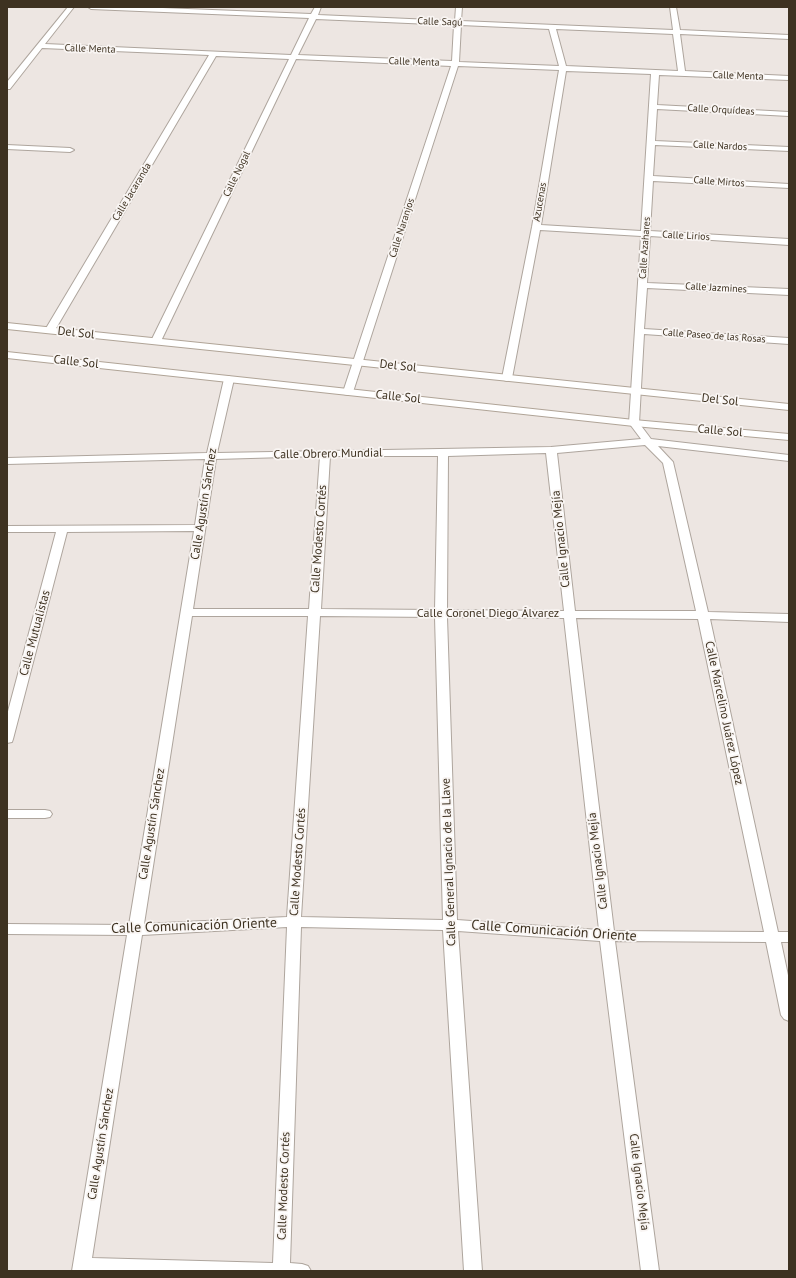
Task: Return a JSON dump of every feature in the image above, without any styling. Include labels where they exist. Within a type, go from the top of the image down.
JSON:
[{"type":"street","points":[[7,87],[71,7]]},
{"type":"street","name":"Calle Sagú","points":[[91,7],[789,37]]},
{"type":"street","name":"Calle Nogal","points":[[156,341],[318,7]]},
{"type":"street","name":"Calle Naranjos","points":[[348,392],[455,64],[459,7]]},
{"type":"street","points":[[673,7],[682,74]]},
{"type":"street","name":"Azucenas","points":[[507,378],[536,227],[563,69],[552,27]]},
{"type":"street","name":"Calle Menta","points":[[39,46],[789,78]]},
{"type":"street","name":"Calle Jacaranda","points":[[50,330],[213,54]]},
{"type":"street","name":"Calle Azahares","points":[[634,423],[655,73]]},
{"type":"street","name":"Calle Orquídeas","points":[[653,107],[789,114]]},
{"type":"street","name":"Calle Nardos","points":[[651,143],[789,149]]},
{"type":"street","points":[[7,147],[70,150]]},
{"type":"street","name":"Calle Mirtos","points":[[649,178],[789,186]]},
{"type":"street","name":"Calle Lirios","points":[[536,227],[789,242]]},
{"type":"street","name":"Calle Jazmines","points":[[642,285],[789,292]]},
{"type":"street","name":"Del Sol","points":[[7,326],[789,407]]},
{"type":"street","name":"Calle Paseo de las Rosas","points":[[639,331],[789,340]]},
{"type":"street","name":"Calle Sol","points":[[7,354],[634,423],[789,437]]},
{"type":"street","name":"Calle Agustín Sánchez","points":[[82,1268],[211,457],[229,379]]},
{"type":"street","name":"Calle Marcelino Juárez López","points":[[634,423],[648,442],[668,462],[703,615],[789,1014]]},
{"type":"street","name":"Calle Obrero Mundial","points":[[7,461],[325,453],[443,453],[552,450],[648,442],[789,458]]},
{"type":"street","name":"Calle Ignacio Mejía","points":[[552,450],[569,614],[607,936],[650,1271]]},
{"type":"street","name":"Calle Modesto Cortés","points":[[281,1271],[294,922],[325,453]]},
{"type":"street","name":"Calle General Ignacio de la Llave","points":[[443,453],[441,614],[450,925],[473,1271]]},
{"type":"street","name":"Calle Mutualistas","points":[[7,738],[63,528]]},
{"type":"street","points":[[7,529],[200,528]]},
{"type":"street","name":"Calle Coronel Diego Álvarez","points":[[186,612],[703,615],[789,618]]},
{"type":"street","points":[[7,814],[45,814]]},
{"type":"street","name":"Calle Comunicación Oriente","points":[[7,928],[135,930],[294,922],[450,925],[607,936],[789,937]]},
{"type":"street","points":[[82,1268],[302,1271]]}]
